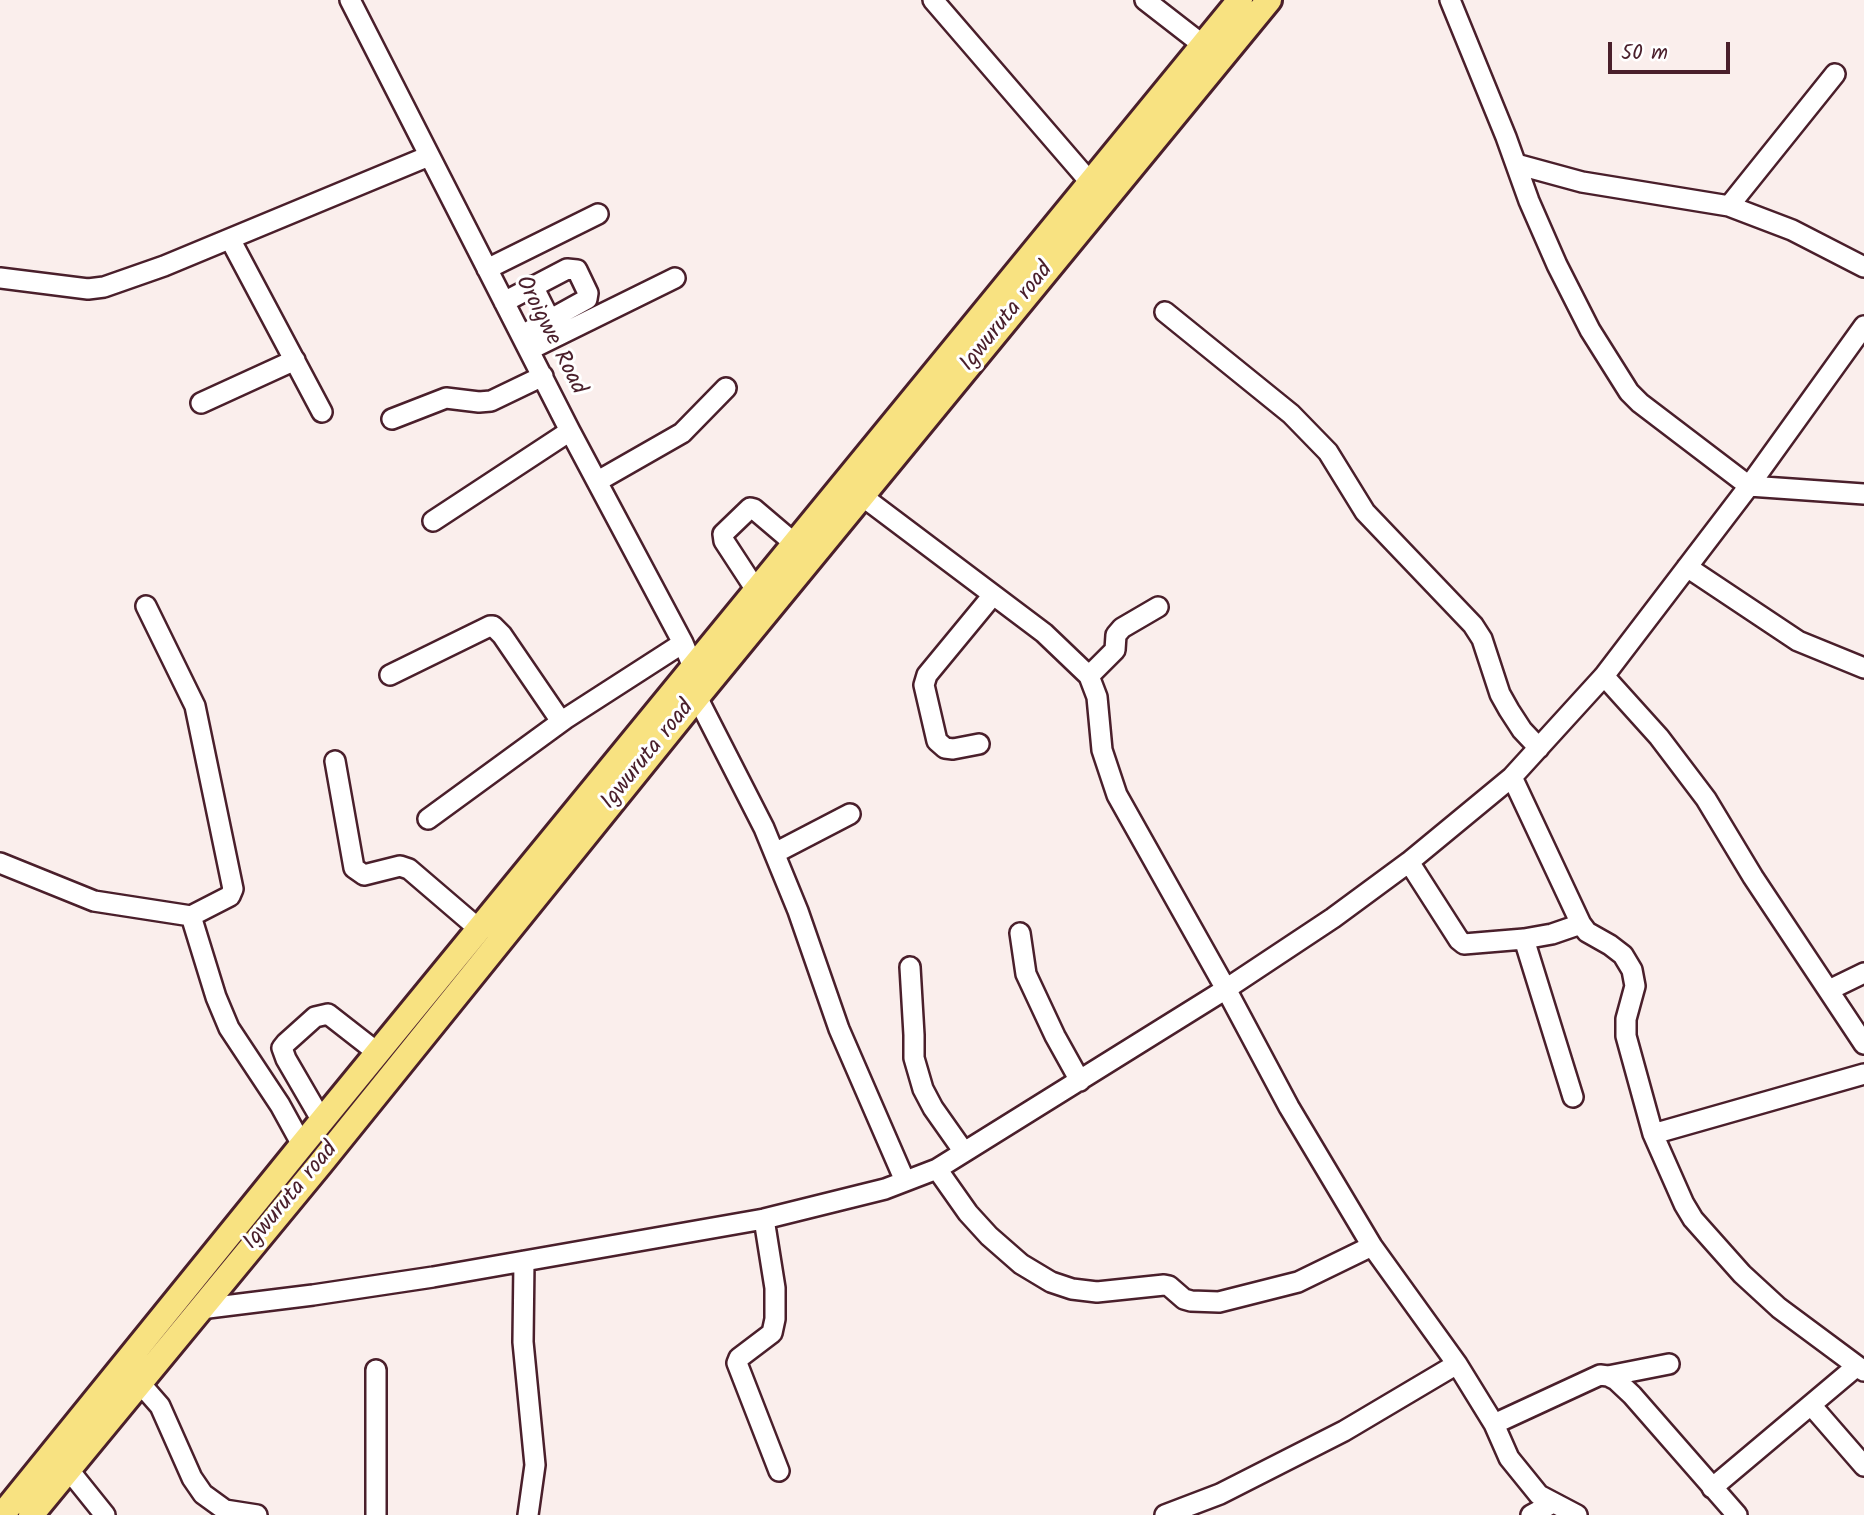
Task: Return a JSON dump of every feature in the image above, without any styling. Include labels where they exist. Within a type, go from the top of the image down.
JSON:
[{"type":"main road","name":"Igwuruta road","points":[[2,1515],[1240,0]]},
{"type":"main road","name":"Igwuruta road","points":[[31,1515],[321,1163],[696,697],[1269,0]]},
{"type":"street","name":"Oroigwe Road","points":[[350,0],[570,431],[683,643],[693,667],[696,697]]},
{"type":"street","points":[[933,0],[1090,182]]},
{"type":"street","points":[[1146,0],[1203,45]]},
{"type":"street","points":[[1450,0],[1557,265],[1590,330],[1629,392],[1749,486],[1864,494]]},
{"type":"street","points":[[1728,206],[1835,74]]},
{"type":"street","points":[[0,278],[88,289],[104,287],[164,266],[429,156]]},
{"type":"street","points":[[1516,164],[1583,181],[1728,206],[1792,230],[1864,267]]},
{"type":"street","points":[[487,269],[598,214]]},
{"type":"street","points":[[230,239],[322,412]]},
{"type":"street","points":[[504,302],[572,268],[577,270],[588,293],[587,299],[550,320],[526,343]]},
{"type":"street","points":[[526,343],[675,278]]},
{"type":"street","points":[[533,286],[550,320]]},
{"type":"street","points":[[1165,312],[1291,414],[1328,452],[1365,512],[1473,625],[1482,639],[1500,694],[1522,730],[1539,748]]},
{"type":"street","points":[[200,1309],[313,1296],[764,1219],[848,1200],[937,1169],[1226,989],[1333,918],[1409,862],[1512,777],[1604,676],[1749,486],[1864,326]]},
{"type":"street","points":[[201,403],[295,360]]},
{"type":"street","points":[[392,419],[446,398],[491,401],[543,376]]},
{"type":"street","points":[[598,481],[682,433],[726,388]]},
{"type":"street","points":[[433,521],[570,431]]},
{"type":"street","points":[[862,496],[1044,633],[1089,677],[1097,697],[1102,750],[1117,795],[1289,1107],[1372,1246],[1457,1364],[1494,1424],[1509,1458],[1539,1495],[1577,1515]]},
{"type":"street","points":[[756,590],[724,541],[723,534],[750,508],[794,543]]},
{"type":"street","points":[[1688,567],[1798,641],[1864,668]]},
{"type":"street","points":[[979,744],[953,749],[945,748],[937,741],[925,685],[927,675],[993,595]]},
{"type":"street","points":[[0,863],[94,901],[191,916],[225,900],[233,889],[195,706],[146,606]]},
{"type":"street","points":[[1089,677],[1115,650],[1116,635],[1122,628],[1158,607]]},
{"type":"street","points":[[390,675],[493,626],[558,717],[565,719]]},
{"type":"street","points":[[428,820],[565,719],[683,643]]},
{"type":"street","points":[[1604,676],[1659,737],[1706,799],[1753,877],[1864,1044]]},
{"type":"street","points":[[696,697],[775,853],[839,1029],[905,1181]]},
{"type":"street","points":[[335,761],[354,868],[364,875],[400,866],[409,869],[479,929]]},
{"type":"street","points":[[1512,777],[1581,924],[1587,932],[1623,956],[1632,970],[1635,986],[1625,1028],[1653,1134],[1684,1204],[1693,1219],[1726,1256],[1779,1308],[1861,1369],[1811,1405],[1712,1488]]},
{"type":"street","points":[[775,853],[850,814]]},
{"type":"street","points":[[1409,862],[1464,944],[1524,939],[1552,934],[1581,924]]},
{"type":"street","points":[[191,916],[216,997],[229,1028],[280,1105],[302,1145]]},
{"type":"street","points":[[1020,933],[1027,974],[1055,1036],[1080,1081]]},
{"type":"street","points":[[1524,939],[1573,1097]]},
{"type":"street","points":[[910,967],[914,1058],[923,1089],[964,1152]]},
{"type":"street","points":[[1829,990],[1864,973]]},
{"type":"street","points":[[322,1121],[282,1048],[316,1017],[328,1014],[378,1053]]},
{"type":"street","points":[[1653,1134],[1864,1074]]},
{"type":"street","points":[[937,1169],[968,1213],[989,1236],[1021,1264],[1051,1282],[1072,1289],[1097,1292],[1164,1285],[1184,1299],[1219,1302],[1298,1282],[1372,1246]]},
{"type":"street","points":[[764,1219],[775,1288],[772,1333],[739,1358],[737,1363],[779,1471]]},
{"type":"street","points":[[524,1261],[523,1342],[535,1465],[528,1515]]},
{"type":"street","points":[[1166,1515],[1220,1494],[1344,1431],[1457,1364]]},
{"type":"street","points":[[1494,1424],[1600,1375],[1608,1376],[1669,1364]]},
{"type":"street","points":[[376,1370],[376,1515]]},
{"type":"street","points":[[1608,1376],[1632,1395],[1737,1515]]},
{"type":"street","points":[[139,1382],[160,1406],[192,1478],[203,1494],[225,1510],[257,1515]]},
{"type":"street","points":[[1811,1405],[1864,1466]]},
{"type":"street","points":[[68,1469],[105,1515]]},
{"type":"street","points":[[1531,1515],[1553,1503]]}]
